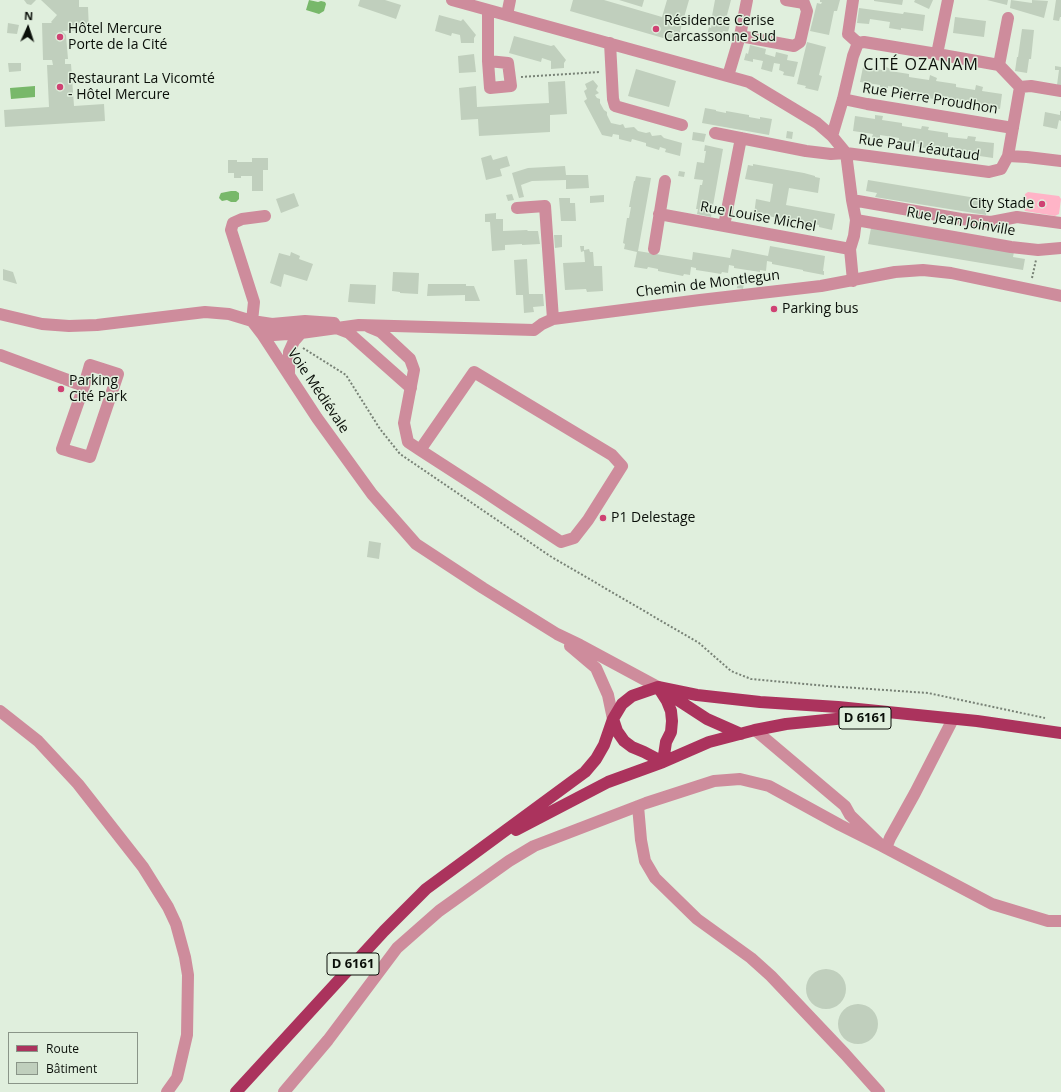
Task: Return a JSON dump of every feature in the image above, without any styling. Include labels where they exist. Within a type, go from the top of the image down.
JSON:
[{"type":"main road","points":[[658,687],[708,719],[741,734]]},
{"type":"main road","points":[[613,719],[617,731],[632,747],[663,762],[666,742],[671,732],[672,721],[671,710],[658,687]]},
{"type":"main road","points":[[481,848],[585,772],[596,759],[604,745],[613,719],[622,704],[632,696],[658,687],[697,695],[760,702],[838,707],[977,721]]},
{"type":"main road","name":"D 6161","points":[[236,1092],[384,931],[426,889],[481,848],[608,782],[663,762],[709,742],[755,730],[786,724],[846,718],[977,721],[1061,733]]},
{"type":"street","points":[[452,0],[749,82],[817,123],[832,136],[846,153],[856,220],[854,236],[850,249],[853,281]]},
{"type":"street","points":[[507,15],[510,0]]},
{"type":"street","points":[[728,76],[740,36],[747,0]]},
{"type":"street","points":[[740,36],[794,46],[800,42],[807,11],[804,3],[786,0]]},
{"type":"street","points":[[853,0],[848,34],[858,43]]},
{"type":"street","points":[[937,54],[948,0]]},
{"type":"street","points":[[488,10],[488,61],[490,88],[511,86],[508,63],[488,61]]},
{"type":"street","points":[[999,65],[1008,18]]},
{"type":"street","points":[[858,43],[864,42],[999,65],[1020,87]]},
{"type":"street","points":[[610,43],[612,99],[615,106],[682,125]]},
{"type":"street","points":[[832,136],[843,99],[853,56],[858,43]]},
{"type":"street","points":[[1020,87],[1031,86],[1061,91]]},
{"type":"street","points":[[1020,87],[1008,156],[1027,156],[1061,161]]},
{"type":"street","name":"Rue Pierre Proudhon","points":[[843,99],[874,106],[1012,128]]},
{"type":"street","name":"Rue Paul Léautaud","points":[[715,133],[806,151],[831,154],[846,153],[989,172],[1001,169],[1008,156]]},
{"type":"street","points":[[724,226],[741,138]]},
{"type":"street","points":[[654,249],[665,181]]},
{"type":"street","points":[[852,200],[962,219],[991,222],[1018,217],[1061,223]]},
{"type":"street","points":[[517,208],[545,206],[553,319]]},
{"type":"street","name":"Rue Louise Michel","points":[[659,214],[850,249]]},
{"type":"street","points":[[0,314],[42,324],[69,326],[97,325],[205,312],[229,314],[252,321],[254,302],[231,230],[233,223],[242,219],[265,216]]},
{"type":"street","name":"Rue Jean Joinville","points":[[856,220],[1011,247],[1038,250],[1061,248]]},
{"type":"street","name":"Chemin de Montlegun","points":[[252,321],[272,324],[305,321],[362,325],[534,330],[553,319],[821,286],[895,272],[923,270],[951,273],[1061,296]]},
{"type":"street","name":"Voie Médiévale","points":[[252,321],[317,418],[372,494],[416,544],[557,634]]},
{"type":"street","points":[[362,325],[381,332],[410,359],[414,370],[404,423],[408,442],[420,450],[561,542],[574,538],[588,520],[622,466],[612,455],[474,372],[420,450]]},
{"type":"street","name":"Chemin de Montlegun","points":[[262,334],[298,337],[335,328],[362,325]]},
{"type":"street","points":[[335,328],[349,333],[411,388]]},
{"type":"street","points":[[288,374],[289,352],[298,337]]},
{"type":"street","points":[[0,355],[84,386]]},
{"type":"street","points":[[90,365],[118,374],[90,457],[62,449],[84,386],[90,365]]},
{"type":"street","points":[[557,634],[658,687]]},
{"type":"street","points":[[557,634],[596,668],[608,695],[613,719]]},
{"type":"street","points":[[0,711],[38,741],[78,784],[143,867],[168,907],[176,924],[185,957],[188,975],[187,1035],[177,1078],[167,1092]]},
{"type":"street","points":[[884,847],[915,793],[952,721]]},
{"type":"street","points":[[755,730],[845,806],[850,815],[884,847]]},
{"type":"street","points":[[284,1092],[328,1040],[397,948],[439,911],[509,861],[534,846],[638,806],[714,781],[740,778],[769,786],[840,825],[992,904],[1048,921],[1061,921]]},
{"type":"street","points":[[638,806],[645,861],[655,878],[697,919],[751,958],[771,976],[879,1092]]},
{"type":"path","points":[[510,78],[611,71]]},
{"type":"path","points":[[1030,290],[1038,250]]},
{"type":"path","points":[[298,337],[346,375],[380,429],[400,454],[550,556],[699,643],[731,671],[751,679],[928,693],[1048,718]]},
{"type":"shaded area","points":[[309,0],[325,2],[326,4],[324,11],[319,14],[306,10]]},
{"type":"shaded area","points":[[35,86],[35,97],[11,99],[10,88]]},
{"type":"shaded area","points":[[236,191],[239,193],[239,199],[236,202],[227,200],[222,201],[219,198],[221,193]]},
{"type":"shaded area","name":"City Stade","points":[[1028,192],[1059,196],[1061,199],[1059,214],[1055,216],[1025,211],[1023,208],[1025,194]]},
{"type":"building","points":[[24,0],[36,0],[31,5],[27,4]]},
{"type":"building","points":[[41,0],[79,0],[79,7],[88,7],[89,30],[62,31],[66,35],[68,59],[65,59],[65,64],[71,64],[74,106],[104,104],[105,121],[5,127],[4,110],[49,107],[47,65],[53,65],[52,60],[43,60],[42,23],[52,23],[51,22],[57,15]]},
{"type":"building","points":[[360,0],[385,0],[401,5],[396,19],[358,6]]},
{"type":"building","name":"Résidence Cerise Carcassonne Sud","points":[[573,0],[604,0],[662,17],[667,0],[689,0],[677,42],[570,11]]},
{"type":"building","name":"Résidence Cerise Carcassonne Sud","points":[[619,0],[644,0],[642,7]]},
{"type":"building","points":[[715,0],[731,0],[726,19],[731,20],[728,32],[723,31],[721,41],[713,39],[712,41],[706,40],[709,27],[711,28],[714,17],[712,16]]},
{"type":"building","points":[[820,0],[840,0],[837,11],[834,11],[829,35],[810,31],[817,3],[821,4],[822,2],[820,2]]},
{"type":"building","points":[[874,0],[903,0],[902,5]]},
{"type":"building","points":[[915,0],[933,0],[929,9],[914,2]]},
{"type":"building","points":[[987,0],[1008,0],[1007,5]]},
{"type":"building","points":[[1011,0],[1032,3],[1032,0],[1048,1],[1044,18],[1010,8]]},
{"type":"building","points":[[1056,0],[1061,0],[1061,17],[1059,21],[1053,20]]},
{"type":"building","points":[[859,8],[903,14],[904,12],[925,15],[923,31],[889,28],[890,22],[870,19],[869,24],[857,23]]},
{"type":"building","points":[[439,15],[461,21],[463,19],[476,35],[474,38],[474,43],[461,43],[460,35],[452,33],[451,36],[435,31]]},
{"type":"building","points":[[955,17],[986,21],[984,37],[953,33]]},
{"type":"building","points":[[8,23],[19,25],[17,34],[7,33]]},
{"type":"building","points":[[1022,29],[1034,30],[1031,59],[1029,59],[1027,73],[1015,71]]},
{"type":"building","points":[[514,36],[551,46],[554,45],[566,60],[564,63],[564,68],[551,69],[551,61],[542,58],[541,62],[509,53]]},
{"type":"building","points":[[807,42],[826,47],[819,75],[822,76],[818,91],[805,88],[806,86],[797,84]]},
{"type":"building","points":[[750,45],[766,49],[765,54],[775,57],[776,52],[788,55],[787,60],[798,62],[794,77],[783,75],[784,72],[779,70],[780,64],[774,63],[772,72],[761,69],[763,61],[753,59],[753,62],[744,60],[746,53],[748,54]]},
{"type":"building","points":[[474,54],[476,72],[459,73],[458,56]]},
{"type":"building","points":[[8,63],[21,63],[21,71],[9,72]]},
{"type":"building","points":[[883,65],[890,69],[890,71],[909,74],[909,77],[929,80],[930,75],[937,78],[936,81],[956,84],[956,87],[975,90],[976,85],[983,87],[982,91],[1002,94],[1000,109],[954,102],[954,99],[934,96],[934,99],[927,98],[927,95],[907,92],[908,89],[888,86],[888,88],[880,87],[880,85],[860,82],[863,67],[882,70]]},
{"type":"building","points":[[1055,66],[1061,67],[1061,86],[1057,85],[1059,70],[1055,70]]},
{"type":"building","points":[[636,69],[676,81],[669,107],[628,96]]},
{"type":"building","points":[[593,80],[598,86],[596,90],[599,93],[595,95],[600,99],[600,103],[607,112],[611,123],[620,125],[623,124],[625,128],[634,127],[638,131],[646,133],[650,132],[652,136],[661,135],[664,138],[682,143],[680,156],[665,152],[666,149],[660,147],[659,150],[646,146],[646,143],[632,139],[631,142],[619,139],[619,135],[613,134],[612,137],[602,135],[584,101],[587,99],[584,91],[587,89],[585,84]]},
{"type":"building","points":[[565,81],[567,114],[550,115],[550,132],[479,136],[478,119],[461,120],[459,88],[476,86],[477,107],[549,103],[548,82]]},
{"type":"building","points":[[705,108],[726,113],[726,111],[749,115],[749,117],[760,119],[760,117],[772,119],[769,135],[702,123]]},
{"type":"building","points":[[1060,111],[1061,121],[1059,120],[1057,129],[1043,126],[1045,112],[1060,115]]},
{"type":"building","points":[[875,115],[883,116],[882,120],[902,123],[902,126],[921,129],[922,126],[929,127],[928,130],[948,133],[948,137],[967,139],[968,136],[976,137],[975,141],[994,143],[993,158],[946,151],[946,149],[926,146],[926,148],[918,147],[919,144],[899,141],[899,138],[880,135],[880,138],[872,137],[873,134],[853,131],[855,116],[875,119]]},
{"type":"building","points":[[787,131],[793,132],[792,139],[786,138]]},
{"type":"building","points":[[693,132],[706,134],[704,142],[692,140]]},
{"type":"building","points":[[705,145],[723,149],[711,217],[697,214],[698,209],[696,209],[700,185],[702,185],[703,180],[694,179],[697,162],[704,163],[706,151],[704,151]]},
{"type":"building","points":[[491,155],[493,160],[507,156],[510,166],[500,169],[502,176],[486,180],[481,158]]},
{"type":"building","points":[[252,158],[268,158],[268,170],[263,170],[263,191],[252,191],[252,176],[241,176],[241,178],[234,178],[234,173],[228,173],[228,160],[237,160],[237,162],[252,162]]},
{"type":"building","points":[[753,164],[804,173],[820,178],[818,193],[789,188],[786,205],[835,214],[832,230],[809,223],[808,225],[768,216],[767,218],[754,215],[756,199],[770,202],[773,184],[745,179],[748,165],[753,166]]},
{"type":"building","points":[[565,166],[566,175],[588,175],[589,188],[566,189],[566,180],[532,181],[521,185],[524,197],[519,198],[512,173],[528,168]]},
{"type":"building","points":[[679,171],[685,172],[684,177],[678,176]]},
{"type":"building","points":[[636,176],[651,178],[638,251],[692,260],[693,252],[730,258],[732,249],[768,256],[770,246],[825,256],[823,271],[824,275],[772,264],[772,262],[767,261],[766,271],[760,270],[760,272],[734,268],[734,266],[729,265],[728,273],[722,272],[721,274],[696,270],[696,268],[691,267],[690,275],[684,274],[683,276],[658,271],[658,269],[648,267],[647,269],[634,267],[637,252],[624,249],[625,244],[623,243]]},
{"type":"building","points":[[868,180],[988,200],[986,215],[875,197],[877,193],[866,191]]},
{"type":"building","points":[[294,193],[299,206],[281,213],[276,199]]},
{"type":"building","points":[[512,194],[514,200],[508,201],[506,195]]},
{"type":"building","points":[[604,195],[604,202],[590,203],[590,196]]},
{"type":"building","points":[[559,198],[570,198],[570,203],[575,203],[576,221],[561,221]]},
{"type":"building","points":[[496,213],[496,219],[503,219],[503,231],[538,231],[540,244],[505,245],[505,250],[492,251],[490,222],[485,222],[485,214]]},
{"type":"building","points":[[871,228],[1014,252],[1013,257],[1025,259],[1023,270],[868,244]]},
{"type":"building","points":[[554,235],[562,235],[562,247],[555,248]]},
{"type":"building","points":[[580,246],[584,246],[584,250],[589,249],[590,252],[593,252],[594,266],[602,266],[603,291],[587,292],[586,289],[565,290],[563,263],[585,262],[584,251],[581,252]]},
{"type":"building","points":[[291,252],[300,256],[299,259],[313,264],[307,281],[284,274],[281,287],[270,283],[279,253],[290,256]]},
{"type":"building","points":[[527,259],[529,294],[543,294],[544,306],[533,307],[534,312],[524,313],[523,295],[516,295],[514,260]]},
{"type":"building","points":[[3,269],[13,272],[17,284],[3,280]]},
{"type":"building","points":[[393,272],[419,273],[418,294],[392,291]]},
{"type":"building","points":[[738,282],[744,283],[743,289],[737,288]]},
{"type":"building","points":[[350,284],[376,285],[375,304],[348,302]]},
{"type":"building","points":[[428,284],[466,284],[466,286],[474,286],[480,301],[465,301],[465,295],[427,296]]},
{"type":"building","points":[[369,541],[381,543],[379,559],[367,557]]},
{"type":"building","points":[[826,969],[840,975],[846,989],[840,1003],[826,1009],[812,1003],[806,989],[812,975]]},
{"type":"building","points":[[862,1004],[869,1007],[875,1013],[878,1024],[877,1032],[869,1041],[862,1044],[854,1044],[847,1041],[839,1032],[838,1020],[841,1013],[850,1005]]},
{"type":"place","name":"Résidence Cerise Carcassonne Sud","points":[[656,29]]},
{"type":"place","name":"Hôtel Mercure Porte de la Cité","points":[[60,37]]},
{"type":"place","name":"Restaurant La Vicomté - Hôtel Mercure","points":[[60,87]]},
{"type":"place","name":"City Stade","points":[[1042,204]]},
{"type":"place","name":"Parking bus","points":[[774,309]]},
{"type":"place","name":"Parking Cité Park","points":[[61,389]]},
{"type":"place","name":"P1 Delestage","points":[[603,518]]},
{"type":"district","name":"CITÉ OZANAM","points":[[921,65]]}]
